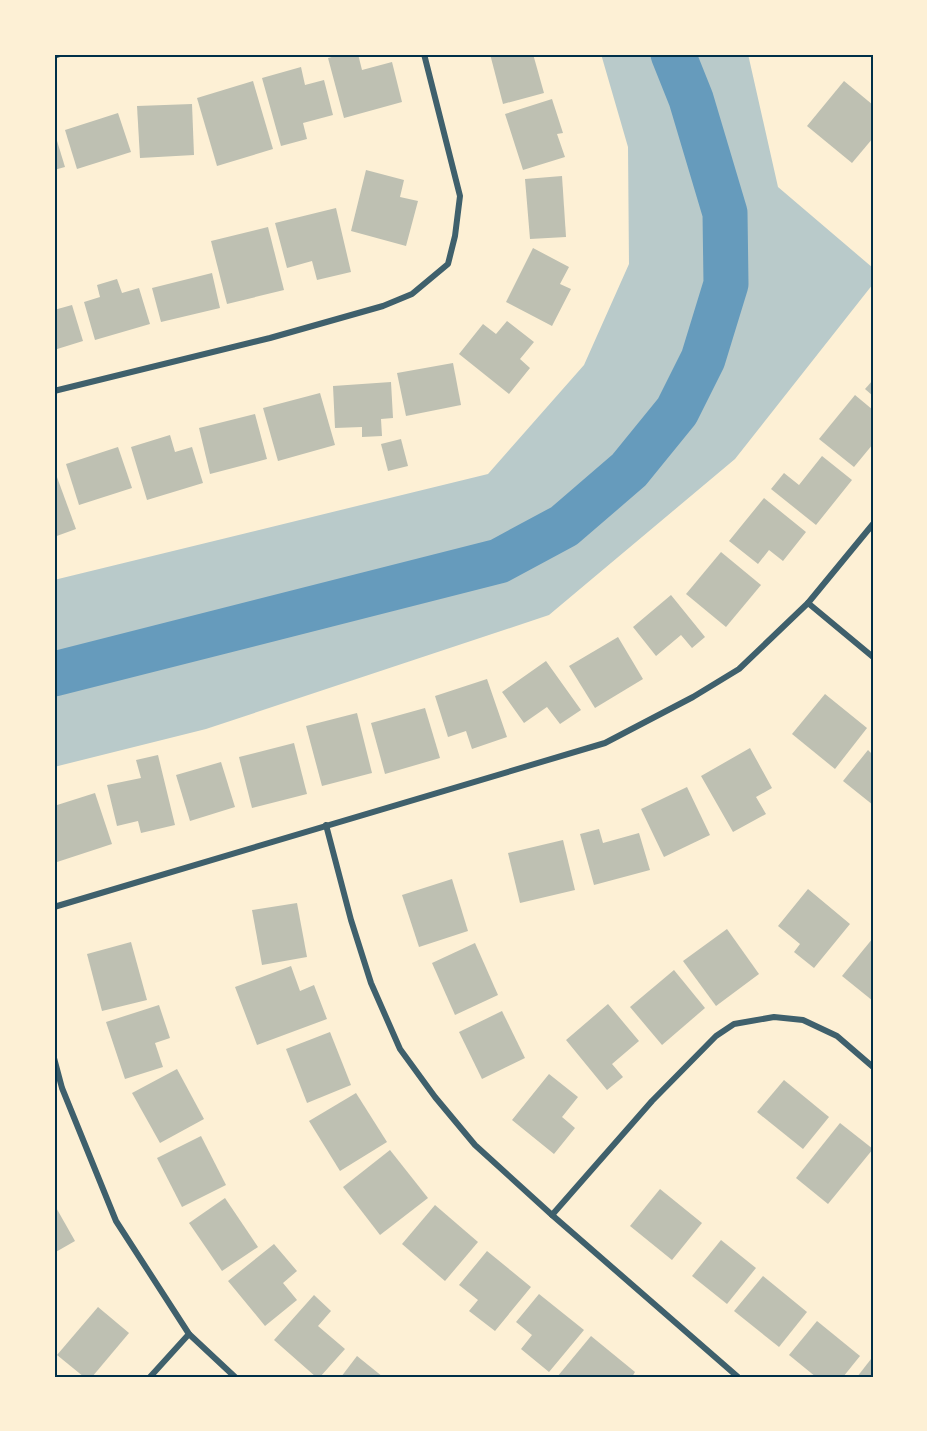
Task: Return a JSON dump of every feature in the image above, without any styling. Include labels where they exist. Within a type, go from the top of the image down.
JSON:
[{"type":"street","points":[[54,56],[60,54]]},
{"type":"street","points":[[54,391],[270,338],[383,306],[412,294],[448,264],[455,236],[459,196],[424,54]]},
{"type":"street","points":[[54,907],[605,743],[693,697],[739,669],[808,603],[873,524]]},
{"type":"street","points":[[808,603],[873,657]]},
{"type":"street","points":[[326,825],[351,920],[368,972],[400,1049],[435,1098],[475,1145],[738,1377]]},
{"type":"street","points":[[552,1215],[652,1101],[716,1036],[734,1024],[774,1017],[803,1020],[837,1036],[873,1067]]},
{"type":"street","points":[[54,1058],[62,1088],[116,1221],[189,1334],[235,1377]]},
{"type":"street","points":[[150,1377],[189,1334]]},
{"type":"shaded area","points":[[601,54],[748,54],[778,187],[873,268],[873,284],[735,459],[549,615],[206,729],[54,767],[54,580],[488,474],[584,365],[629,264],[628,147]]},
{"type":"building","points":[[343,54],[358,54],[362,70],[392,62],[402,102],[344,118],[328,58]]},
{"type":"building","points":[[490,54],[533,54],[544,93],[503,104]]},
{"type":"building","points":[[301,67],[305,85],[324,80],[333,115],[303,123],[307,139],[281,146],[262,78]]},
{"type":"building","points":[[253,81],[273,149],[217,166],[197,98]]},
{"type":"building","points":[[844,81],[873,105],[873,138],[852,163],[807,126]]},
{"type":"building","points":[[552,99],[563,133],[557,134],[565,157],[523,170],[505,114]]},
{"type":"building","points":[[192,104],[194,155],[140,158],[137,106]]},
{"type":"building","points":[[118,113],[131,152],[77,169],[65,130]]},
{"type":"building","points":[[54,131],[65,167],[54,170]]},
{"type":"building","points":[[366,170],[404,180],[400,197],[418,201],[406,246],[351,231]]},
{"type":"building","points":[[562,176],[566,237],[530,239],[525,179]]},
{"type":"building","points":[[336,208],[351,272],[317,280],[312,261],[287,268],[275,223]]},
{"type":"building","points":[[268,227],[284,290],[227,304],[211,241]]},
{"type":"building","points":[[533,248],[569,267],[560,284],[571,289],[552,326],[506,302]]},
{"type":"building","points":[[212,273],[220,308],[161,322],[152,288]]},
{"type":"building","points":[[117,279],[122,293],[139,288],[150,324],[95,340],[84,302],[100,297],[97,285]]},
{"type":"building","points":[[72,305],[83,341],[54,350],[54,310]]},
{"type":"building","points":[[507,321],[534,342],[520,359],[530,368],[509,394],[459,354],[483,324],[496,334]]},
{"type":"building","points":[[453,363],[461,405],[406,416],[397,373]]},
{"type":"building","points":[[873,380],[873,396],[865,389]]},
{"type":"building","points":[[391,382],[393,418],[381,419],[382,436],[362,437],[362,427],[335,428],[333,386]]},
{"type":"building","points":[[320,393],[335,445],[278,461],[263,408]]},
{"type":"building","points":[[855,395],[873,410],[873,444],[854,467],[819,439]]},
{"type":"building","points":[[255,414],[267,459],[210,474],[199,428]]},
{"type":"building","points":[[170,435],[175,452],[192,447],[203,483],[147,500],[131,447]]},
{"type":"building","points":[[401,439],[408,466],[388,471],[381,444]]},
{"type":"building","points":[[118,447],[132,488],[79,505],[66,464]]},
{"type":"building","points":[[822,456],[852,480],[816,525],[771,489],[784,473],[799,485]]},
{"type":"building","points":[[54,469],[76,529],[54,537]]},
{"type":"building","points":[[764,498],[806,532],[783,561],[769,550],[758,564],[729,541]]},
{"type":"building","points":[[721,552],[761,585],[726,627],[686,594]]},
{"type":"building","points":[[671,595],[705,637],[692,648],[681,635],[656,656],[633,627]]},
{"type":"building","points":[[618,637],[643,679],[595,708],[569,666]]},
{"type":"building","points":[[546,661],[581,710],[560,724],[547,707],[524,723],[502,692]]},
{"type":"building","points":[[487,679],[507,737],[472,749],[466,731],[448,737],[435,696]]},
{"type":"building","points":[[825,694],[867,728],[835,769],[792,734]]},
{"type":"building","points":[[425,708],[440,758],[385,774],[371,723]]},
{"type":"building","points":[[357,713],[372,773],[322,786],[306,726]]},
{"type":"building","points":[[294,743],[307,794],[252,808],[239,757]]},
{"type":"building","points":[[750,748],[772,788],[756,797],[766,814],[733,832],[701,776]]},
{"type":"building","points":[[868,750],[873,755],[873,805],[843,781]]},
{"type":"building","points":[[158,755],[175,825],[141,833],[138,821],[117,826],[107,785],[141,778],[136,760]]},
{"type":"building","points":[[221,762],[235,807],[190,821],[176,775]]},
{"type":"building","points":[[687,787],[710,835],[664,857],[641,809]]},
{"type":"building","points":[[95,793],[112,844],[54,863],[54,806]]},
{"type":"building","points":[[599,829],[603,843],[639,833],[650,870],[594,885],[580,834]]},
{"type":"building","points":[[563,840],[575,890],[520,903],[508,853]]},
{"type":"building","points":[[452,879],[468,931],[419,947],[402,895]]},
{"type":"building","points":[[808,889],[850,924],[814,968],[794,952],[800,944],[778,926]]},
{"type":"building","points":[[297,903],[307,957],[262,965],[252,910]]},
{"type":"building","points":[[727,929],[759,974],[716,1006],[683,961]]},
{"type":"building","points":[[873,938],[873,1001],[842,976]]},
{"type":"building","points":[[131,942],[147,1000],[102,1011],[87,954]]},
{"type":"building","points":[[475,943],[498,995],[455,1015],[432,963]]},
{"type":"building","points":[[291,966],[300,991],[314,985],[327,1019],[257,1045],[235,987]]},
{"type":"building","points":[[674,970],[705,1008],[662,1045],[630,1007]]},
{"type":"building","points":[[608,1004],[639,1041],[612,1064],[623,1077],[607,1090],[566,1040]]},
{"type":"building","points":[[159,1005],[170,1038],[155,1043],[163,1067],[125,1079],[106,1022]]},
{"type":"building","points":[[502,1011],[525,1058],[482,1079],[459,1032]]},
{"type":"building","points":[[330,1032],[351,1085],[307,1103],[286,1049]]},
{"type":"building","points":[[177,1069],[204,1119],[160,1143],[132,1093]]},
{"type":"building","points":[[549,1074],[578,1097],[562,1117],[575,1128],[554,1154],[512,1120]]},
{"type":"building","points":[[784,1080],[829,1117],[803,1149],[757,1112]]},
{"type":"building","points":[[356,1093],[387,1142],[340,1171],[309,1121]]},
{"type":"building","points":[[840,1123],[873,1149],[828,1204],[796,1178]]},
{"type":"building","points":[[201,1136],[226,1185],[182,1207],[157,1158]]},
{"type":"building","points":[[390,1150],[428,1198],[380,1235],[343,1187]]},
{"type":"building","points":[[660,1189],[702,1223],[672,1260],[630,1226]]},
{"type":"building","points":[[225,1198],[258,1247],[222,1271],[189,1223]]},
{"type":"building","points":[[54,1204],[75,1241],[54,1253]]},
{"type":"building","points":[[435,1205],[478,1242],[445,1281],[402,1244]]},
{"type":"building","points":[[721,1240],[756,1268],[727,1304],[692,1276]]},
{"type":"building","points":[[274,1244],[297,1271],[283,1283],[297,1300],[265,1326],[228,1281]]},
{"type":"building","points":[[487,1251],[531,1287],[495,1331],[469,1311],[478,1300],[459,1285]]},
{"type":"building","points":[[763,1276],[807,1312],[779,1347],[734,1311]]},
{"type":"building","points":[[539,1294],[584,1330],[549,1372],[521,1349],[532,1335],[516,1322]]},
{"type":"building","points":[[314,1295],[331,1311],[318,1326],[345,1349],[320,1377],[316,1377],[274,1340]]},
{"type":"building","points":[[98,1307],[129,1333],[92,1377],[84,1377],[57,1355]]},
{"type":"building","points":[[817,1321],[860,1356],[843,1377],[816,1377],[789,1355]]},
{"type":"building","points":[[591,1336],[635,1372],[632,1377],[557,1377]]},
{"type":"building","points":[[357,1356],[383,1377],[341,1377]]},
{"type":"building","points":[[871,1359],[873,1360],[873,1377],[857,1377]]},
{"type":"waterway","points":[[54,674],[499,561],[564,526],[629,470],[677,411],[703,359],[726,284],[725,213],[691,99],[673,54]]}]
